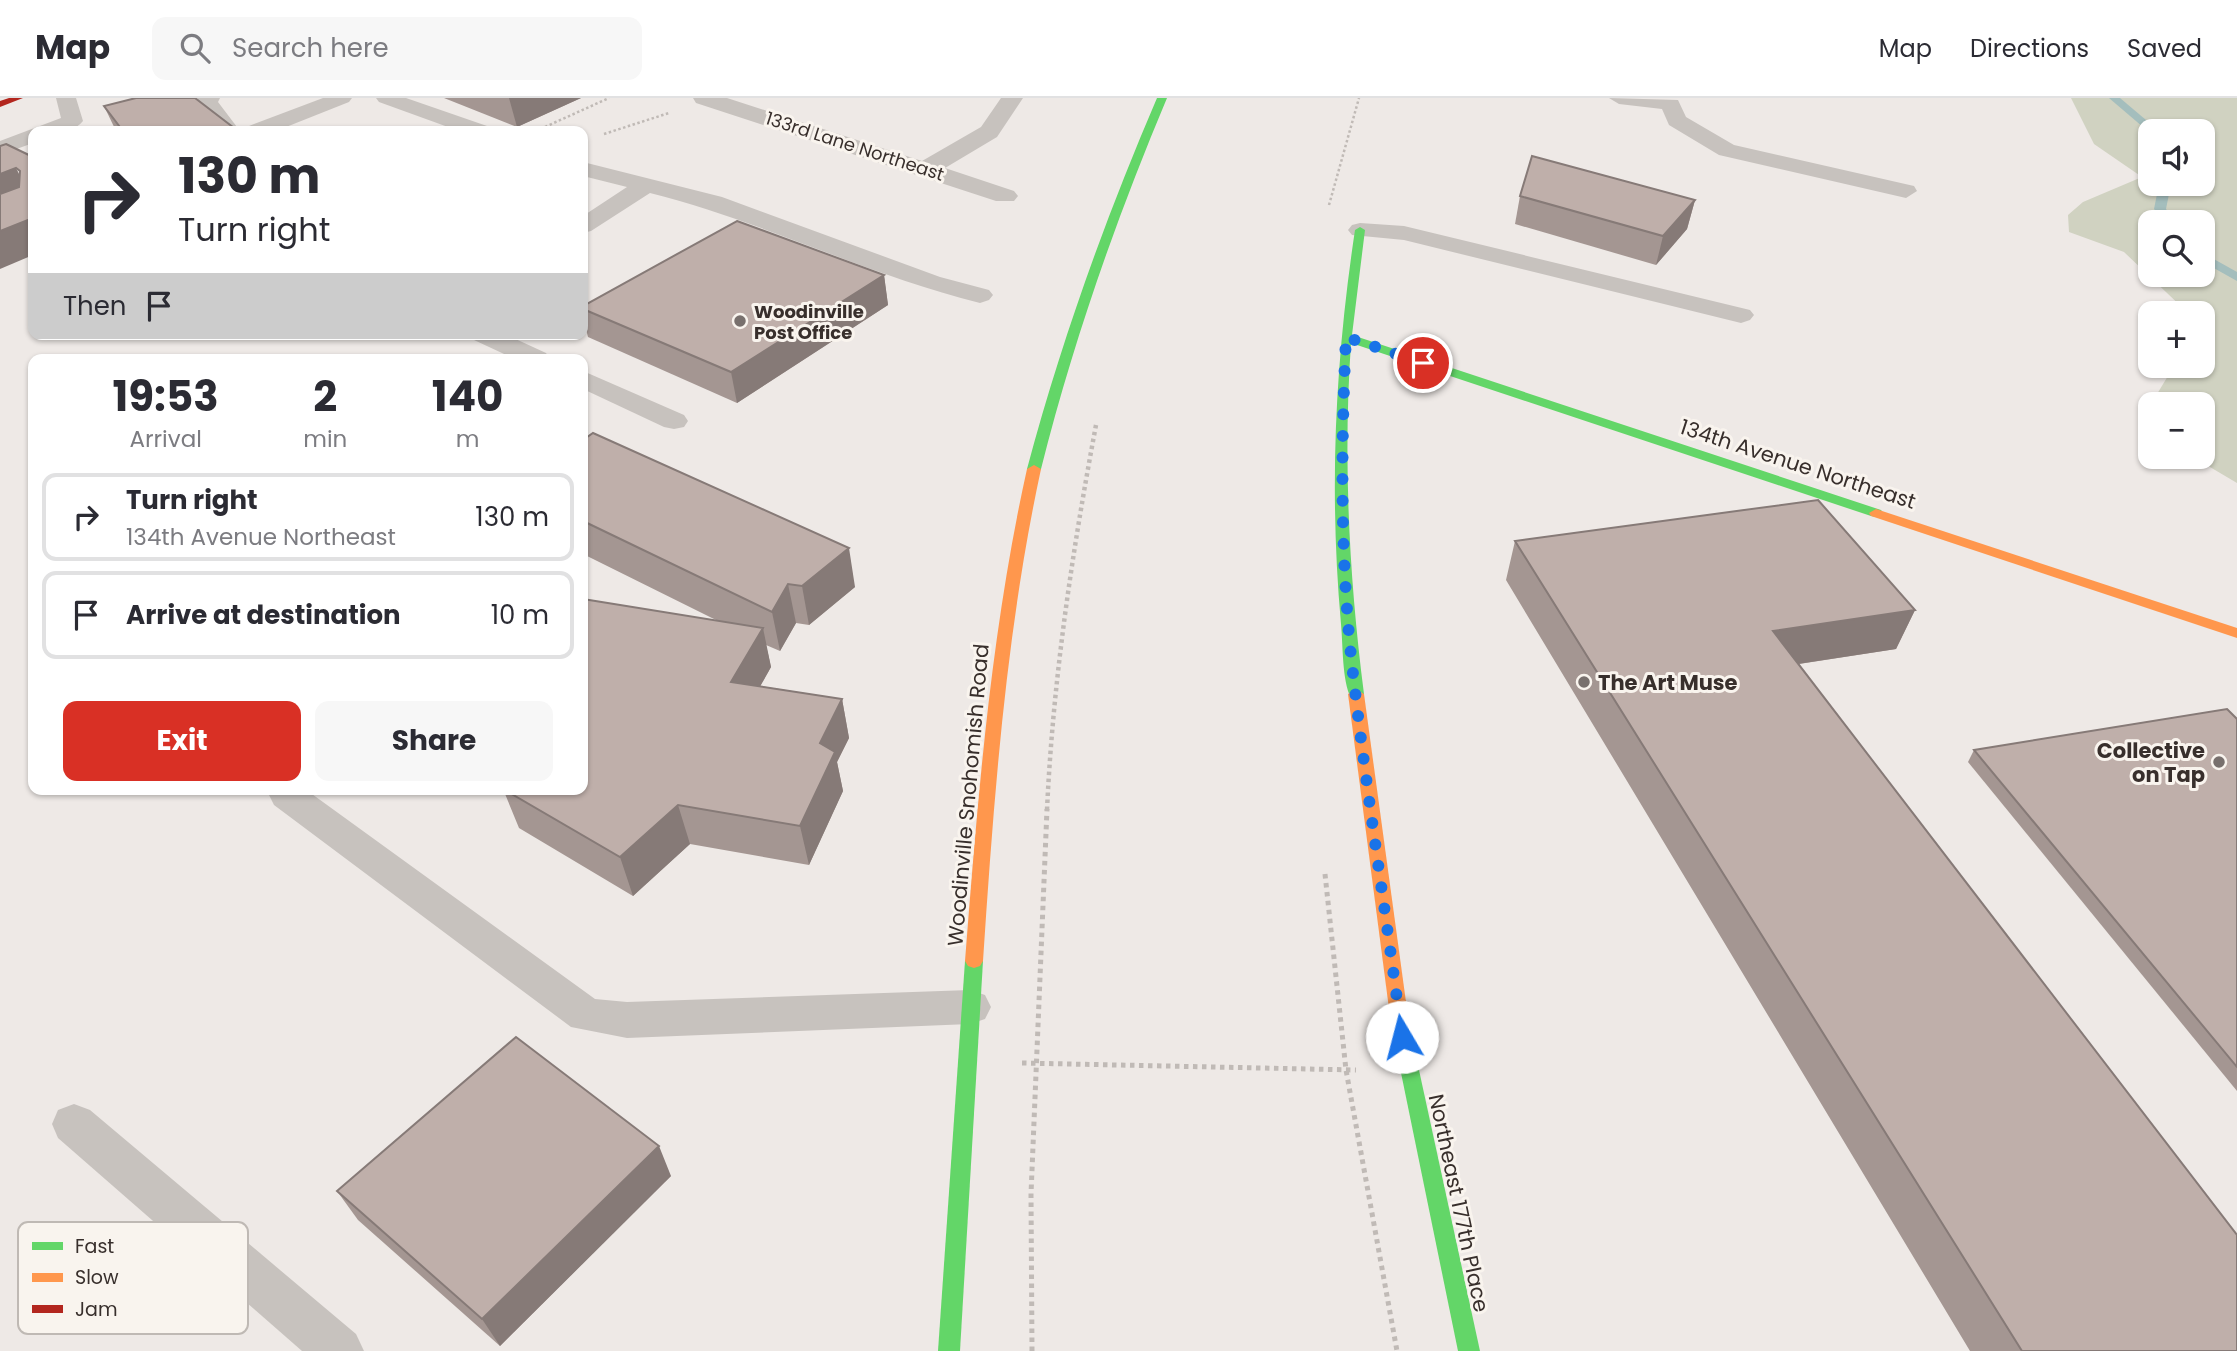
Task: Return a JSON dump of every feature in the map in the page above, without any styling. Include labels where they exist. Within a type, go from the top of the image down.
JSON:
[{"type":"street","points":[[0,104],[18,98]]},
{"type":"street","points":[[926,169],[989,132],[1012,98]]},
{"type":"street","name":"Woodinville Snohomish Road","points":[[949,1351],[965,1063],[995,700],[1021,530],[1068,346],[1096,260],[1162,98]]},
{"type":"street","name":"133rd Lane Northeast","points":[[710,99],[1005,196]]},
{"type":"street","name":"Northeast 177th Place","points":[[1360,230],[1346,337],[1342,421],[1343,514],[1352,664],[1409,1071],[1469,1351]]},
{"type":"street","name":"134th Avenue Northeast","points":[[1346,337],[2237,633]]},
{"type":"lane","points":[[66,98],[75,126]]},
{"type":"lane","points":[[210,98],[205,100],[225,126]]},
{"type":"lane","points":[[270,126],[342,98]]},
{"type":"lane","points":[[386,98],[465,126]]},
{"type":"lane","points":[[1619,98],[1671,104],[1677,120],[1727,150],[1906,191]]},
{"type":"lane","points":[[0,148],[28,137]]},
{"type":"lane","points":[[588,170],[714,202],[931,282],[980,295]]},
{"type":"lane","points":[[588,223],[646,185]]},
{"type":"lane","points":[[1360,230],[1404,233],[1741,315]]},
{"type":"lane","points":[[496,340],[526,354]]},
{"type":"lane","points":[[588,381],[674,421]]},
{"type":"lane","points":[[287,795],[586,1015],[627,1020],[970,1007]]},
{"type":"lane","points":[[74,1124],[188,1222]]},
{"type":"lane","points":[[248,1273],[339,1351]]},
{"type":"path","points":[[547,126],[609,98]]},
{"type":"path","points":[[596,137],[710,99]]},
{"type":"path","points":[[1032,1351],[1031,1194],[1051,721],[1074,539],[1096,423]]},
{"type":"path","points":[[965,1063],[1409,1071]]},
{"type":"green space","points":[[2071,98],[2237,98],[2237,483],[2213,469],[2215,392],[2158,392],[2167,378],[2215,378],[2215,301],[2175,301],[2161,287],[2215,287],[2215,210],[2138,210],[2138,265],[2124,252],[2069,232],[2068,215],[2083,202],[2138,179],[2138,196],[2215,196],[2215,119],[2138,119],[2138,174],[2094,144]]},
{"type":"building","points":[[136,98],[195,98],[231,126],[119,126],[104,106]]},
{"type":"building","points":[[6,144],[28,155],[28,220],[0,231],[0,194],[19,187],[20,171],[16,168],[0,174],[0,146]]},
{"type":"building","points":[[1532,156],[1695,200],[1663,236],[1520,196]]},
{"type":"building","name":"Woodinville Post Office","points":[[737,221],[884,275],[731,372],[588,311],[588,303]]},
{"type":"building","points":[[593,433],[849,548],[802,586],[788,584],[772,612],[588,523],[588,436]]},
{"type":"building","points":[[1818,500],[1915,610],[1773,631],[2237,1235],[2237,1351],[2022,1351],[1515,541]]},
{"type":"building","points":[[588,600],[763,628],[731,682],[842,699],[820,743],[835,752],[800,826],[678,805],[620,857],[513,795],[588,795]]},
{"type":"building","points":[[2227,709],[2237,719],[2237,1067],[1974,750]]},
{"type":"building","points":[[516,1037],[659,1146],[482,1319],[337,1191]]},
{"type":"waterway","points":[[2114,98],[2139,119]]},
{"type":"waterway","points":[[2161,210],[2163,196]]},
{"type":"waterway","points":[[2215,264],[2237,277]]},
{"type":"traffic: fast","points":[[1034,469],[1060,374],[1090,281],[1162,98]]},
{"type":"traffic: fast","points":[[1356,694],[1343,561],[1340,469],[1346,336],[1360,230]]},
{"type":"traffic: fast","points":[[1346,337],[1876,513]]},
{"type":"traffic: fast","points":[[949,1351],[974,961]]},
{"type":"traffic: fast","points":[[1400,1024],[1469,1351]]},
{"type":"traffic: slow","points":[[974,961],[988,775],[1001,652],[1010,590],[1034,469]]},
{"type":"traffic: slow","points":[[1876,513],[2237,633]]},
{"type":"traffic: slow","points":[[1356,694],[1400,1024]]},
{"type":"traffic: jam","points":[[0,104],[18,98]]},
{"type":"place","name":"Woodinville Post Office","points":[[740,321]]},
{"type":"place","name":"The Art Muse","points":[[1584,682]]},
{"type":"place","name":"Collective on Tap","points":[[2219,762]]},
{"type":"route","points":[[1402,1037],[1352,664],[1343,514],[1342,421],[1346,337],[1423,363]]}]
